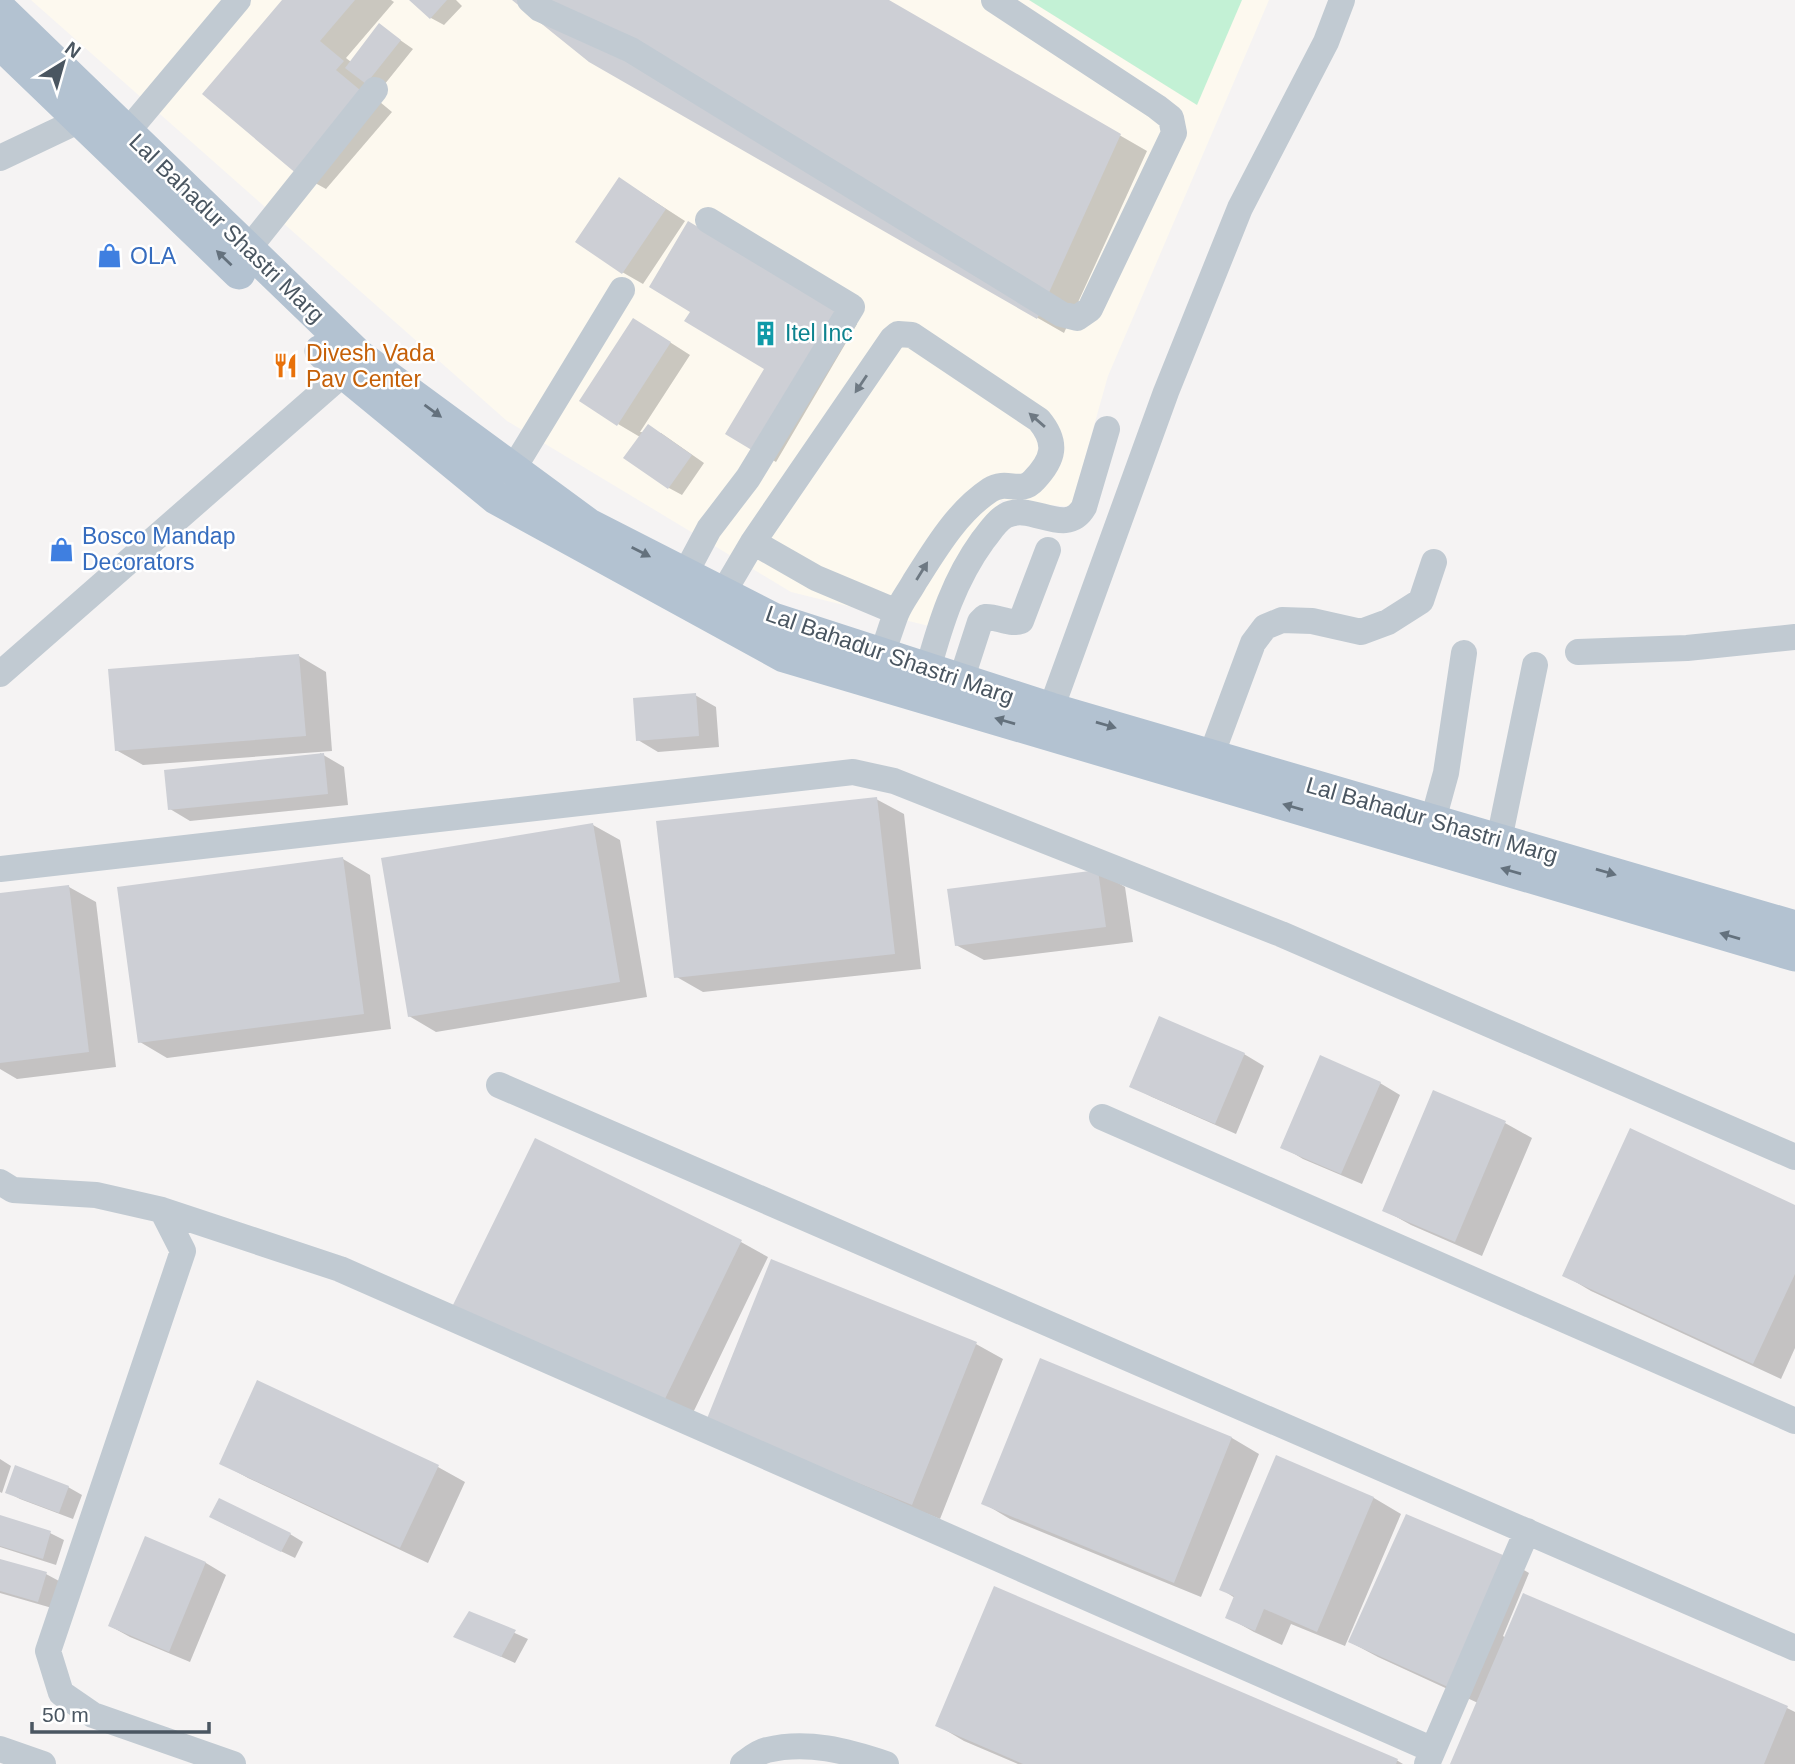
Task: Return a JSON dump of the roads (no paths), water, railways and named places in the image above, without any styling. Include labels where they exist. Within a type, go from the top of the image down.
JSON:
[{"type":"main road","name":"Lal Bahadur Shastri Marg","points":[[0,9],[248,249],[351,365],[514,470],[589,525],[691,563],[723,593],[773,619],[787,641],[882,654],[928,669],[957,693]]},
{"type":"main road","name":"Lal Bahadur Shastri Marg","points":[[0,43],[80,120],[496,498],[787,641],[1795,955]]},
{"type":"main road","name":"Lal Bahadur Shastri Marg","points":[[1049,721],[1211,756],[1795,927]]},
{"type":"street","points":[[122,126],[218,0]]},
{"type":"street","points":[[122,126],[238,0]]},
{"type":"street","points":[[530,0],[540,9],[631,50],[1061,314],[1077,318],[1090,309],[1174,133],[1171,118],[994,0]]},
{"type":"street","points":[[1049,721],[1166,392],[1240,208],[1326,42],[1342,0]]},
{"type":"street","points":[[248,249],[374,90]]},
{"type":"street","points":[[0,158],[80,120]]},
{"type":"street","points":[[691,563],[709,529],[748,478],[852,307],[708,220]]},
{"type":"street","points":[[496,498],[622,290]]},
{"type":"street","points":[[723,593],[753,542],[892,339],[898,334],[912,335],[1040,420],[1049,431],[1053,449],[1047,464],[1033,483],[1022,488],[1000,484],[987,492],[953,525],[897,612],[882,654]]},
{"type":"street","points":[[4,662],[351,365]]},
{"type":"street","points":[[928,669],[955,586],[965,565],[990,530],[1003,517],[1014,513],[1039,515],[1061,521],[1072,520],[1078,516],[1107,429]]},
{"type":"street","points":[[753,542],[817,578],[897,612]]},
{"type":"street","points":[[957,693],[980,622],[991,616],[1015,623],[1021,621],[1048,550]]},
{"type":"street","points":[[1211,756],[1253,643],[1265,627],[1282,620],[1302,621],[1361,632],[1388,622],[1421,601],[1434,562]]},
{"type":"street","points":[[1578,652],[1687,648],[1795,637]]},
{"type":"street","points":[[1433,820],[1446,773],[1464,653]]},
{"type":"street","points":[[1499,840],[1535,665]]},
{"type":"street","points":[[0,869],[853,772],[894,781],[1282,934],[1795,1157]]},
{"type":"street","points":[[499,1085],[1795,1648]]},
{"type":"street","points":[[1102,1117],[1795,1421]]},
{"type":"street","points":[[0,1182],[13,1190],[96,1195],[162,1210],[340,1269],[1430,1757],[1527,1531]]},
{"type":"street","points":[[162,1210],[183,1251],[48,1651],[61,1693],[93,1715],[233,1764]]},
{"type":"street","points":[[743,1764],[764,1751],[799,1746],[846,1751],[886,1764]]},
{"type":"place","name":"OLA","points":[[110,256]]},
{"type":"place","name":"Itel Inc","points":[[765,333]]},
{"type":"place","name":"Divesh Vada Pav Center","points":[[286,366]]},
{"type":"place","name":"Bosco Mandap Decorators","points":[[62,549]]}]
